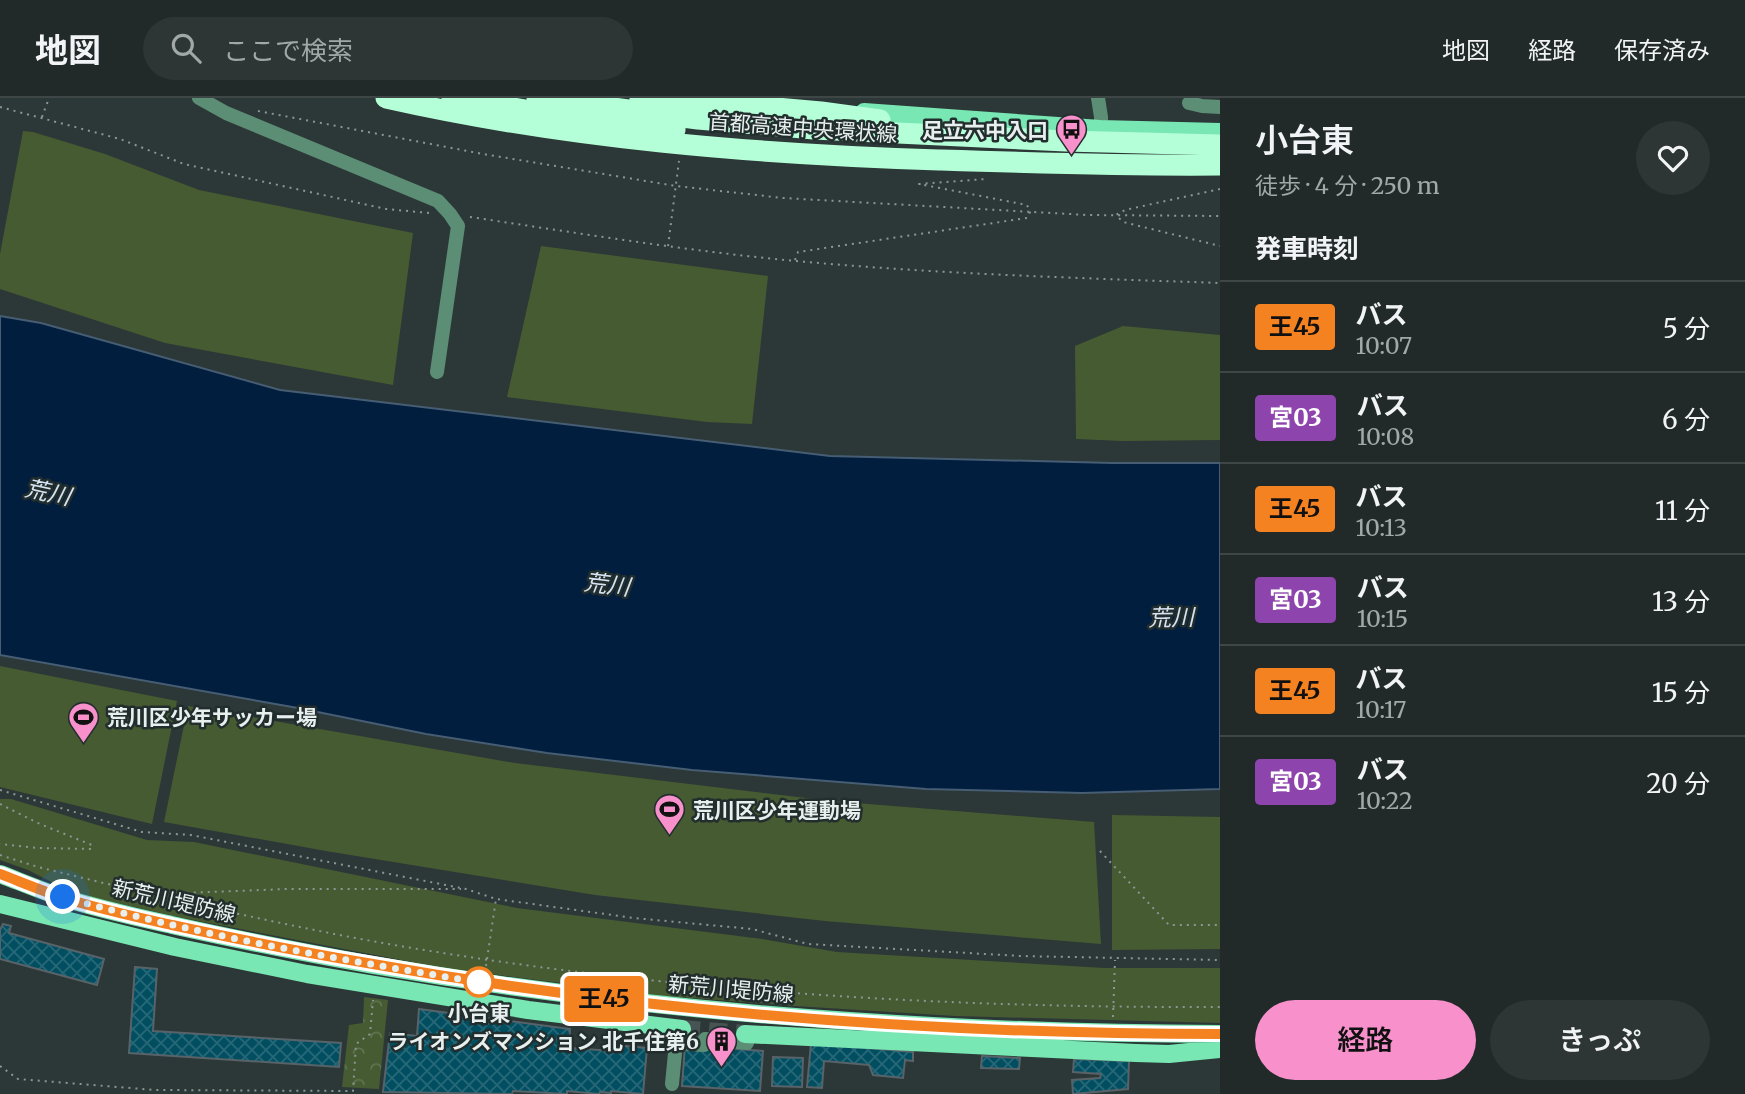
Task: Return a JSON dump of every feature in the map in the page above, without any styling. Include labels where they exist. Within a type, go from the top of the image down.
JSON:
[{"type":"highway","name":"首都高速中央環状線","points":[[386,98],[517,123],[695,146],[878,158],[1096,158],[1220,165]]},
{"type":"highway","points":[[452,98],[641,127],[753,138],[1096,158]]},
{"type":"highway","name":"首都高速中央環状線","points":[[537,98],[766,125],[945,136],[1220,145]]},
{"type":"highway","points":[[628,98],[699,101],[880,120],[1185,145]]},
{"type":"main road","points":[[422,98],[617,129],[641,129],[669,123]]},
{"type":"main road","points":[[485,98],[669,123],[1096,158],[1220,154]]},
{"type":"main road","points":[[725,98],[879,106],[1100,129],[1220,132]]},
{"type":"main road","name":"新荒川堤防線","points":[[0,874],[63,897],[212,934],[401,970],[562,994],[798,1018],[1113,1033],[1220,1034]]},
{"type":"main road","name":"新荒川堤防線","points":[[0,904],[175,947],[374,985],[528,1010],[682,1029]]},
{"type":"main road","name":"新荒川堤防線","points":[[746,1039],[1169,1054],[1220,1049]]},
{"type":"street","points":[[199,98],[226,113],[438,201],[450,214],[458,226],[437,372]]},
{"type":"street","points":[[669,123],[673,98]]},
{"type":"street","points":[[1096,158],[1101,117],[1098,98]]},
{"type":"street","points":[[1189,103],[1220,107]]},
{"type":"street","points":[[672,1084],[676,1043],[704,1045],[705,1039],[746,1039]]},
{"type":"path","points":[[42,118],[49,98]]},
{"type":"path","points":[[0,107],[120,139],[184,164],[386,209],[450,214],[668,246],[795,261],[968,273],[1220,283]]},
{"type":"path","points":[[256,111],[483,154],[676,186],[783,198],[1030,212],[1220,216]]},
{"type":"path","points":[[668,246],[679,157]]},
{"type":"path","points":[[795,261],[798,252],[1027,218],[1030,212],[1027,205],[919,184],[987,178]]},
{"type":"path","points":[[1116,215],[1125,209],[1220,189]]},
{"type":"path","points":[[1116,215],[1123,222],[1220,246]]},
{"type":"path","points":[[0,790],[142,832],[191,835],[466,889],[496,899],[634,918],[752,929],[808,944],[933,952],[1220,960]]},
{"type":"path","points":[[0,804],[92,845],[91,849],[0,844]]},
{"type":"path","points":[[1100,851],[1169,925],[1220,925]]},
{"type":"path","points":[[0,855],[38,867],[286,925],[487,959],[713,986],[962,1002],[1220,1007]]},
{"type":"path","points":[[162,897],[183,893],[287,889],[466,889]]},
{"type":"path","points":[[486,967],[496,899]]},
{"type":"path","points":[[1113,1033],[1115,959]]},
{"type":"path","points":[[0,1066],[18,1079],[155,1090],[353,1091],[356,1044],[370,1034],[374,985]]},
{"type":"green space","points":[[23,131],[105,154],[199,190],[413,233],[393,385],[165,343],[0,289],[0,254]]},
{"type":"green space","points":[[541,246],[768,276],[752,424],[707,422],[507,397]]},
{"type":"green space","points":[[1123,326],[1220,335],[1220,440],[1076,439],[1075,346]]},
{"type":"green space","name":"荒川区少年サッカー場","points":[[0,666],[177,701],[152,824],[0,787]]},
{"type":"green space","name":"荒川区少年運動場","points":[[188,706],[515,763],[831,801],[1094,822],[1101,944],[825,921],[595,895],[164,822]]},
{"type":"green space","points":[[0,799],[11,799],[147,840],[194,842],[517,908],[762,939],[837,952],[1104,968],[1220,968],[1220,1023],[955,1016],[795,1006],[665,996],[443,968],[183,918],[73,893],[28,870],[0,860]]},
{"type":"green space","points":[[1112,815],[1220,817],[1220,949],[1112,950]]},
{"type":"green space","points":[[364,997],[388,1000],[379,1089],[342,1087],[349,1025],[363,1023]]},
{"type":"water","name":"荒川","points":[[0,316],[41,323],[280,390],[830,456],[1220,463],[1220,789],[1082,793],[926,789],[692,770],[547,753],[426,734],[298,708],[0,655]]},
{"type":"building","points":[[3,924],[11,926],[9,933],[104,959],[97,985],[0,959],[0,930]]},
{"type":"building","points":[[135,967],[157,969],[153,1031],[341,1043],[339,1067],[129,1053]]},
{"type":"building","points":[[419,1009],[570,1029],[569,1048],[614,1051],[615,1045],[647,1048],[643,1094],[611,1091],[599,1094],[567,1091],[567,1094],[513,1091],[512,1094],[383,1092],[390,1033],[417,1036]]},
{"type":"building","points":[[811,1043],[913,1052],[913,1061],[905,1060],[903,1078],[873,1075],[869,1065],[824,1061],[822,1088],[807,1087]]},
{"type":"building","name":"ライオンズマンション 北千住第6","points":[[685,1045],[763,1051],[760,1091],[682,1086]]},
{"type":"building","points":[[982,1056],[1020,1058],[1019,1069],[981,1068]]},
{"type":"building","points":[[773,1057],[803,1058],[802,1087],[772,1086]]},
{"type":"building","points":[[1074,1059],[1129,1061],[1128,1089],[1073,1094],[1072,1080],[1100,1078],[1101,1074],[1073,1072]]},
{"type":"tunnel","points":[[682,1029],[745,1034]]},
{"type":"bus line","name":"王45","points":[[0,874],[63,897],[212,934],[392,968],[562,994],[719,1012],[876,1023],[1034,1031],[1220,1034]]},
{"type":"place","name":"足立六中入口","points":[[1071,157]]},
{"type":"place","name":"荒川区少年サッカー場","points":[[84,744]]},
{"type":"place","name":"荒川区少年運動場","points":[[670,837]]},
{"type":"place","name":"小台東","points":[[479,982]]},
{"type":"place","name":"ライオンズマンション 北千住第6","points":[[722,1068]]},
{"type":"route","points":[[63,897],[212,934],[484,983],[479,982]]}]
